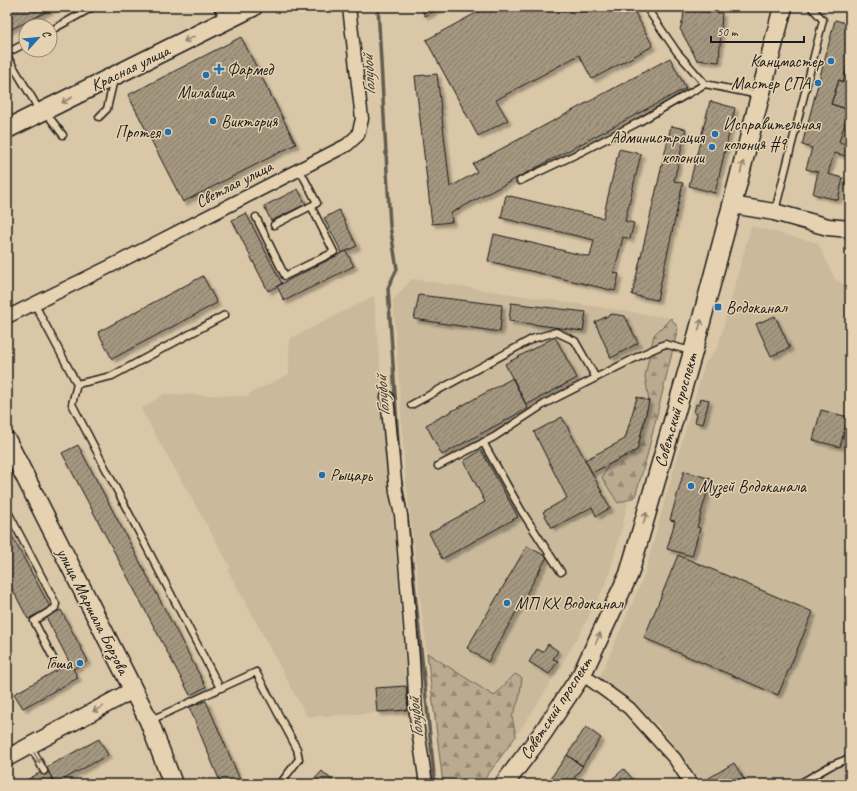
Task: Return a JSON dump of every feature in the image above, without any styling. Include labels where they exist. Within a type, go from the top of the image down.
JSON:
[{"type":"main road","name":"Красная улица","points":[[7,129],[114,76],[221,14],[253,7]]},
{"type":"main road","name":"Советский проспект","points":[[504,784],[542,734],[582,674],[628,574],[693,352],[783,7]]},
{"type":"main road","points":[[732,205],[774,212],[828,227],[850,229]]},
{"type":"main road","name":"улица Маршала Борзова","points":[[7,441],[149,721],[173,784]]},
{"type":"main road","points":[[7,758],[133,690]]},
{"type":"street","name":"Светлая улица","points":[[7,317],[347,145],[358,135],[362,119],[349,7]]},
{"type":"street","points":[[387,397],[396,492],[401,515],[413,659],[416,716],[426,784]]},
{"type":"street","points":[[582,674],[628,708],[675,759],[691,784]]},
{"type":"lane","points":[[58,27],[93,7]]},
{"type":"lane","points":[[646,7],[678,52],[706,84],[761,95]]},
{"type":"lane","points":[[774,212],[823,20],[811,7]]},
{"type":"lane","points":[[18,48],[7,54],[34,101],[63,135]]},
{"type":"lane","points":[[99,117],[108,109],[114,76]]},
{"type":"lane","points":[[520,181],[632,126],[706,84]]},
{"type":"lane","points":[[274,225],[317,203],[300,170]]},
{"type":"lane","points":[[256,217],[285,276],[334,252],[311,206]]},
{"type":"lane","points":[[34,303],[77,384],[72,404],[220,688]]},
{"type":"lane","points":[[77,384],[112,376],[225,316]]},
{"type":"lane","points":[[411,405],[532,339],[556,332],[575,341],[596,378]]},
{"type":"lane","points":[[438,466],[483,442],[546,403],[665,344],[693,352]]},
{"type":"lane","points":[[483,442],[521,510],[561,572]]},
{"type":"lane","points":[[7,510],[56,604],[55,608],[34,621],[53,658]]},
{"type":"lane","points":[[149,721],[174,711],[256,672],[297,749],[299,759],[280,784]]},
{"type":"lane","points":[[30,745],[44,771]]},
{"type":"lane","points":[[799,784],[832,765],[850,758]]},
{"type":"shaded area","points":[[751,226],[818,243],[835,279],[850,288],[850,784],[702,784],[658,725],[598,681],[644,576],[705,363],[718,347]]},
{"type":"shaded area","points":[[412,279],[671,318],[625,515],[608,579],[580,633],[553,679],[527,720],[481,784],[443,784],[406,482],[393,300]]},
{"type":"shaded area","name":"Рыцарь","points":[[374,296],[409,711],[307,717],[228,570],[231,568],[141,409],[164,394],[249,396],[249,394],[289,374],[289,339]]},
{"type":"green space","points":[[671,318],[678,328],[647,456],[635,497],[618,503],[602,478],[608,465],[637,450],[649,401],[645,376],[654,335]]},
{"type":"green space","points":[[427,653],[494,696],[515,674],[522,678],[519,699],[512,717],[516,736],[481,784],[443,784]]},
{"type":"building","points":[[7,7],[56,7],[34,18],[18,18],[18,26],[8,31]]},
{"type":"building","points":[[420,7],[443,7],[425,16]]},
{"type":"building","points":[[487,7],[632,7],[653,46],[592,79],[579,55],[496,100],[508,120],[478,136],[426,40]]},
{"type":"building","points":[[684,10],[722,13],[719,62],[697,60],[680,29]]},
{"type":"building","points":[[835,20],[850,24],[850,57],[843,82],[839,80],[831,104],[849,110],[839,142],[850,145],[850,157],[834,153],[828,174],[843,178],[838,200],[813,194],[818,172],[806,169],[812,148],[802,145]]},
{"type":"building","name":"Виктория","points":[[241,37],[296,144],[183,202],[128,95]]},
{"type":"building","points":[[670,58],[686,88],[451,213],[452,222],[432,224],[415,76],[437,74],[450,187],[477,172],[473,164]]},
{"type":"building","points":[[839,80],[850,84],[850,110],[831,104]]},
{"type":"building","name":"Администрация колонии","points":[[710,101],[735,108],[715,193],[689,186]]},
{"type":"building","points":[[671,126],[686,129],[674,181],[683,183],[657,300],[632,295]]},
{"type":"building","points":[[619,149],[641,154],[625,221],[634,223],[630,239],[623,237],[614,273],[619,274],[615,291],[488,261],[494,234],[590,257],[594,240],[501,218],[506,195],[603,218]]},
{"type":"building","points":[[298,189],[306,204],[271,221],[264,206]]},
{"type":"building","points":[[339,210],[357,246],[342,253],[324,218]]},
{"type":"building","points":[[246,213],[282,284],[268,291],[232,220]]},
{"type":"building","points":[[346,251],[354,266],[284,301],[277,286]]},
{"type":"building","points":[[203,276],[217,303],[112,359],[98,332]]},
{"type":"building","points":[[419,295],[502,305],[500,332],[414,319]]},
{"type":"building","points":[[511,303],[586,312],[583,331],[509,321]]},
{"type":"building","points":[[612,314],[625,316],[638,343],[611,358],[595,322]]},
{"type":"building","points":[[775,316],[790,348],[771,356],[756,324]]},
{"type":"building","points":[[555,337],[577,378],[526,405],[505,364]]},
{"type":"building","points":[[513,378],[528,408],[442,455],[426,425]]},
{"type":"building","points":[[637,397],[649,401],[637,450],[592,473],[585,460],[625,439]]},
{"type":"building","points":[[701,398],[709,400],[703,424],[695,422],[697,414],[694,413],[696,404],[699,405]]},
{"type":"building","points":[[821,410],[848,417],[840,447],[813,440]]},
{"type":"building","points":[[562,417],[610,508],[596,516],[592,507],[552,528],[543,512],[567,498],[534,432]]},
{"type":"building","points":[[78,445],[206,687],[190,695],[62,453]]},
{"type":"building","points":[[481,450],[518,517],[442,559],[429,533],[485,502],[464,461]]},
{"type":"building","points":[[684,471],[711,479],[697,527],[700,528],[692,556],[667,549],[675,521],[670,520]]},
{"type":"building","points":[[7,527],[50,607],[28,619],[7,579]]},
{"type":"building","name":"МП КХ Водоканал","points":[[527,546],[547,557],[488,662],[467,648]]},
{"type":"building","points":[[678,555],[813,612],[778,695],[644,638]]},
{"type":"building","points":[[61,610],[88,661],[73,669],[46,617]]},
{"type":"building","points":[[548,644],[558,651],[553,659],[558,661],[549,674],[529,662],[537,649],[543,652]]},
{"type":"building","points":[[70,663],[78,678],[23,708],[14,694]]},
{"type":"building","points":[[406,686],[408,710],[377,712],[375,688]]},
{"type":"building","points":[[206,701],[242,784],[221,784],[189,707]]},
{"type":"building","points":[[586,727],[601,738],[582,766],[567,755]]},
{"type":"building","points":[[99,739],[108,755],[55,784],[46,767]]},
{"type":"building","points":[[567,755],[583,766],[570,784],[551,784],[548,782]]},
{"type":"building","points":[[734,763],[747,784],[713,784],[709,778]]},
{"type":"building","points":[[47,769],[55,784],[24,784],[23,782]]},
{"type":"building","points":[[624,769],[637,784],[606,784]]},
{"type":"building","points":[[322,771],[336,784],[310,784]]},
{"type":"waterway","name":"Голубой","points":[[378,7],[390,226],[397,269],[388,288],[399,456]]},
{"type":"waterway","name":"Голубой","points":[[401,482],[405,506]]},
{"type":"waterway","name":"Голубой","points":[[407,516],[435,784]]},
{"type":"place","name":"Канцмастер","points":[[831,61]]},
{"type":"place","name":"Фармед","points":[[219,69]]},
{"type":"place","name":"Милавица","points":[[206,75]]},
{"type":"place","name":"Мастер СПА","points":[[818,83]]},
{"type":"place","name":"Виктория","points":[[213,121]]},
{"type":"place","name":"Протея","points":[[168,132]]},
{"type":"place","name":"Исправительная колония #9","points":[[715,134]]},
{"type":"place","name":"Администрация колонии","points":[[712,147]]},
{"type":"place","name":"Водоканал","points":[[718,307]]},
{"type":"place","name":"Рыцарь","points":[[322,475]]},
{"type":"place","name":"Музей Водоканала","points":[[691,486]]},
{"type":"place","name":"МП КХ Водоканал","points":[[507,603]]},
{"type":"place","name":"Гоша","points":[[80,663]]}]
